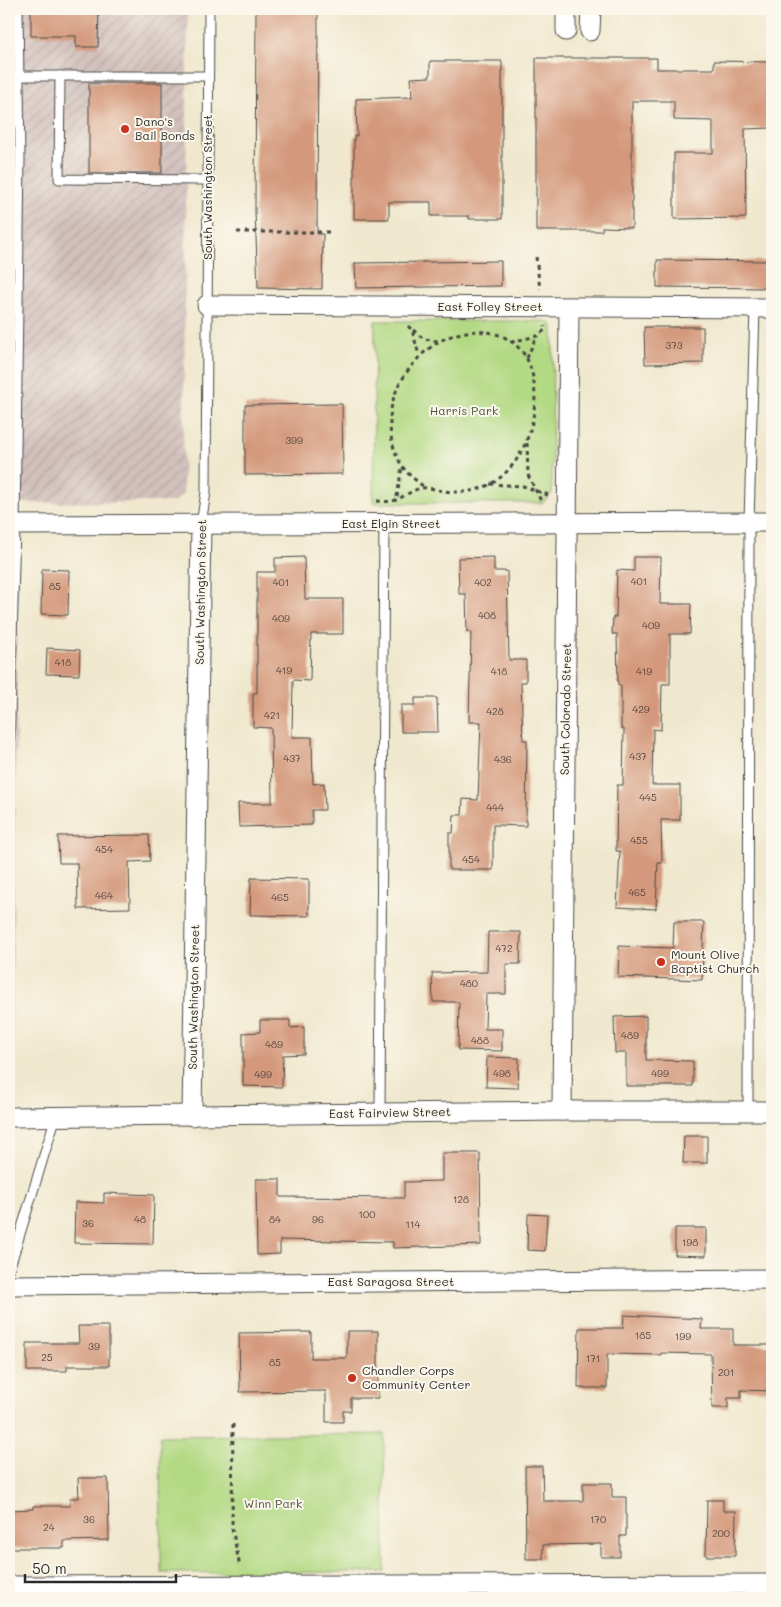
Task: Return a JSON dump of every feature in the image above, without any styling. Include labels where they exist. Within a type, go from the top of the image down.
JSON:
[{"type":"street","points":[[566,9],[566,31]]},
{"type":"street","points":[[590,31],[591,9]]},
{"type":"street","name":"East Folley Street","points":[[207,305],[543,316],[569,308],[764,308]]},
{"type":"street","name":"South Colorado Street","points":[[562,1111],[569,308]]},
{"type":"street","name":"East Elgin Street","points":[[12,525],[772,522]]},
{"type":"street","name":"South Washington Street","points":[[192,1116],[201,524]]},
{"type":"street","name":"East Fairview Street","points":[[9,1118],[562,1111],[772,1111]]},
{"type":"street","name":"East Saragosa Street","points":[[9,1285],[772,1279]]},
{"type":"street","points":[[9,1586],[772,1584]]},
{"type":"lane","name":"South Washington Street","points":[[201,524],[206,492],[209,9]]},
{"type":"lane","points":[[9,16],[18,12],[20,158],[9,757]]},
{"type":"lane","points":[[18,76],[208,76]]},
{"type":"lane","points":[[60,76],[59,179],[208,180]]},
{"type":"lane","points":[[9,157],[20,158]]},
{"type":"lane","points":[[748,1111],[750,522],[764,308]]},
{"type":"lane","points":[[380,1113],[384,524]]},
{"type":"lane","points":[[9,1270],[56,1116]]},
{"type":"path","points":[[238,232],[330,232]]},
{"type":"path","points":[[510,342],[537,336],[545,330],[536,258]]},
{"type":"path","points":[[398,325],[408,326],[424,339],[440,341]]},
{"type":"path","points":[[412,330],[419,355]]},
{"type":"path","points":[[424,487],[405,470],[391,439],[390,420],[392,403],[399,386],[419,355],[440,341],[467,330],[487,331],[504,337],[527,358]]},
{"type":"path","points":[[376,502],[393,502],[397,498],[424,487],[462,493],[499,479],[512,465],[527,440],[533,424],[535,405],[527,358],[537,336]]},
{"type":"path","points":[[527,440],[528,475],[542,502]]},
{"type":"path","points":[[397,498],[402,464]]},
{"type":"path","points":[[490,484],[523,486],[538,493],[548,495]]},
{"type":"path","points":[[233,1424],[232,1528],[240,1559],[241,1586]]},
{"type":"shaded area","points":[[9,9],[188,9],[183,493],[174,502],[19,503],[11,1099],[9,1099]]},
{"type":"green space","name":"Harris Park","points":[[375,321],[545,321],[553,325],[552,493],[543,503],[373,503]]},
{"type":"green space","name":"Winn Park","points":[[384,1434],[385,1572],[161,1573],[160,1436]]},
{"type":"building","points":[[31,9],[99,9],[98,47],[76,47],[76,36],[31,36]]},
{"type":"building","points":[[256,9],[318,9],[317,234],[323,234],[322,289],[258,288],[255,211]]},
{"type":"building","points":[[536,58],[657,58],[657,69],[714,69],[714,61],[772,62],[772,128],[745,129],[746,218],[674,219],[674,153],[713,153],[713,121],[674,120],[674,101],[632,101],[632,228],[602,227],[602,231],[536,231]]},
{"type":"building","points":[[430,61],[502,61],[502,219],[469,219],[469,216],[431,216],[431,202],[389,202],[389,219],[354,219],[354,136],[357,136],[356,99],[412,97],[411,78],[430,77]]},
{"type":"building","name":"Dano's Bail Bonds","points":[[89,83],[162,83],[162,173],[89,173]]},
{"type":"building","points":[[657,260],[772,261],[772,288],[657,287]]},
{"type":"building","points":[[501,261],[501,286],[356,288],[355,263]]},
{"type":"building","points":[[644,327],[703,327],[703,363],[645,364]]},
{"type":"building","points":[[342,404],[343,474],[245,475],[245,405]]},
{"type":"building","points":[[304,557],[305,599],[343,599],[343,634],[311,634],[310,681],[293,680],[292,737],[312,737],[313,784],[324,783],[325,810],[312,810],[312,825],[239,827],[238,803],[272,803],[271,728],[253,727],[253,693],[257,693],[257,572],[275,572],[275,558]]},
{"type":"building","points":[[494,557],[494,571],[507,571],[509,660],[526,660],[526,682],[521,682],[523,740],[527,740],[526,826],[493,825],[493,870],[449,870],[449,833],[453,833],[454,815],[462,815],[463,799],[478,800],[481,722],[469,722],[471,632],[467,632],[466,594],[459,594],[458,558]]},
{"type":"building","points":[[634,557],[661,557],[660,604],[691,604],[690,634],[670,634],[670,684],[662,684],[661,730],[653,729],[652,785],[680,785],[680,820],[661,820],[662,863],[658,863],[656,909],[617,907],[620,851],[616,851],[617,785],[623,785],[624,729],[621,729],[621,685],[618,685],[617,634],[612,634],[613,617],[616,617],[617,570],[634,571]]},
{"type":"building","points":[[42,569],[69,570],[68,615],[41,614]]},
{"type":"building","points":[[47,648],[80,650],[79,675],[46,674]]},
{"type":"building","points":[[415,698],[437,698],[438,732],[401,732],[401,705],[415,705]]},
{"type":"building","points":[[149,835],[150,861],[129,862],[130,908],[78,909],[77,863],[59,863],[58,836]]},
{"type":"building","points":[[251,878],[309,879],[309,916],[250,915]]},
{"type":"building","name":"Mount Olive Baptist Church","points":[[674,922],[704,922],[702,980],[618,977],[619,946],[673,948]]},
{"type":"building","points":[[488,932],[521,932],[520,964],[506,964],[506,994],[486,994],[485,1029],[502,1029],[502,1051],[458,1050],[459,1002],[433,1002],[432,973],[487,972]]},
{"type":"building","points":[[646,1016],[646,1060],[693,1061],[693,1086],[626,1086],[626,1053],[615,1053],[614,1017]]},
{"type":"building","points":[[260,1020],[290,1020],[290,1028],[304,1027],[304,1054],[283,1055],[282,1087],[243,1086],[243,1033],[260,1032]]},
{"type":"building","points":[[487,1057],[519,1058],[518,1088],[486,1087]]},
{"type":"building","points":[[684,1136],[707,1136],[707,1163],[683,1163]]},
{"type":"building","points":[[442,1153],[480,1153],[481,1245],[393,1248],[393,1242],[280,1240],[280,1254],[257,1255],[256,1179],[280,1179],[280,1197],[404,1198],[404,1182],[442,1181]]},
{"type":"building","points":[[104,1193],[154,1195],[153,1244],[74,1243],[75,1202],[104,1203]]},
{"type":"building","points":[[528,1214],[547,1215],[545,1251],[527,1250]]},
{"type":"building","points":[[675,1228],[706,1228],[706,1256],[675,1255]]},
{"type":"building","points":[[624,1315],[702,1319],[701,1329],[733,1329],[733,1345],[772,1345],[772,1391],[741,1390],[741,1398],[728,1398],[728,1408],[712,1408],[711,1354],[661,1353],[661,1355],[607,1354],[607,1388],[578,1388],[579,1328],[623,1328]]},
{"type":"building","points":[[78,1326],[109,1326],[109,1366],[67,1366],[67,1371],[27,1371],[27,1343],[79,1343]]},
{"type":"building","points":[[347,1331],[378,1331],[378,1398],[351,1398],[351,1411],[343,1411],[343,1422],[326,1422],[326,1391],[240,1392],[239,1333],[311,1332],[311,1358],[347,1358]]},
{"type":"building","points":[[525,1466],[542,1466],[543,1501],[583,1501],[583,1483],[612,1483],[612,1497],[626,1497],[626,1536],[620,1536],[620,1557],[601,1557],[601,1544],[543,1545],[543,1559],[526,1559]]},
{"type":"building","points":[[78,1478],[108,1478],[109,1540],[64,1541],[64,1548],[9,1548],[9,1510],[33,1509],[33,1506],[70,1506],[70,1498],[79,1498]]},
{"type":"building","points":[[707,1500],[723,1500],[723,1511],[736,1511],[735,1556],[706,1556]]},
{"type":"place","name":"Dano's Bail Bonds","points":[[125,129]]},
{"type":"place","name":"Mount Olive Baptist Church","points":[[661,962]]},
{"type":"place","name":"Chandler Corps Community Center","points":[[352,1378]]}]
